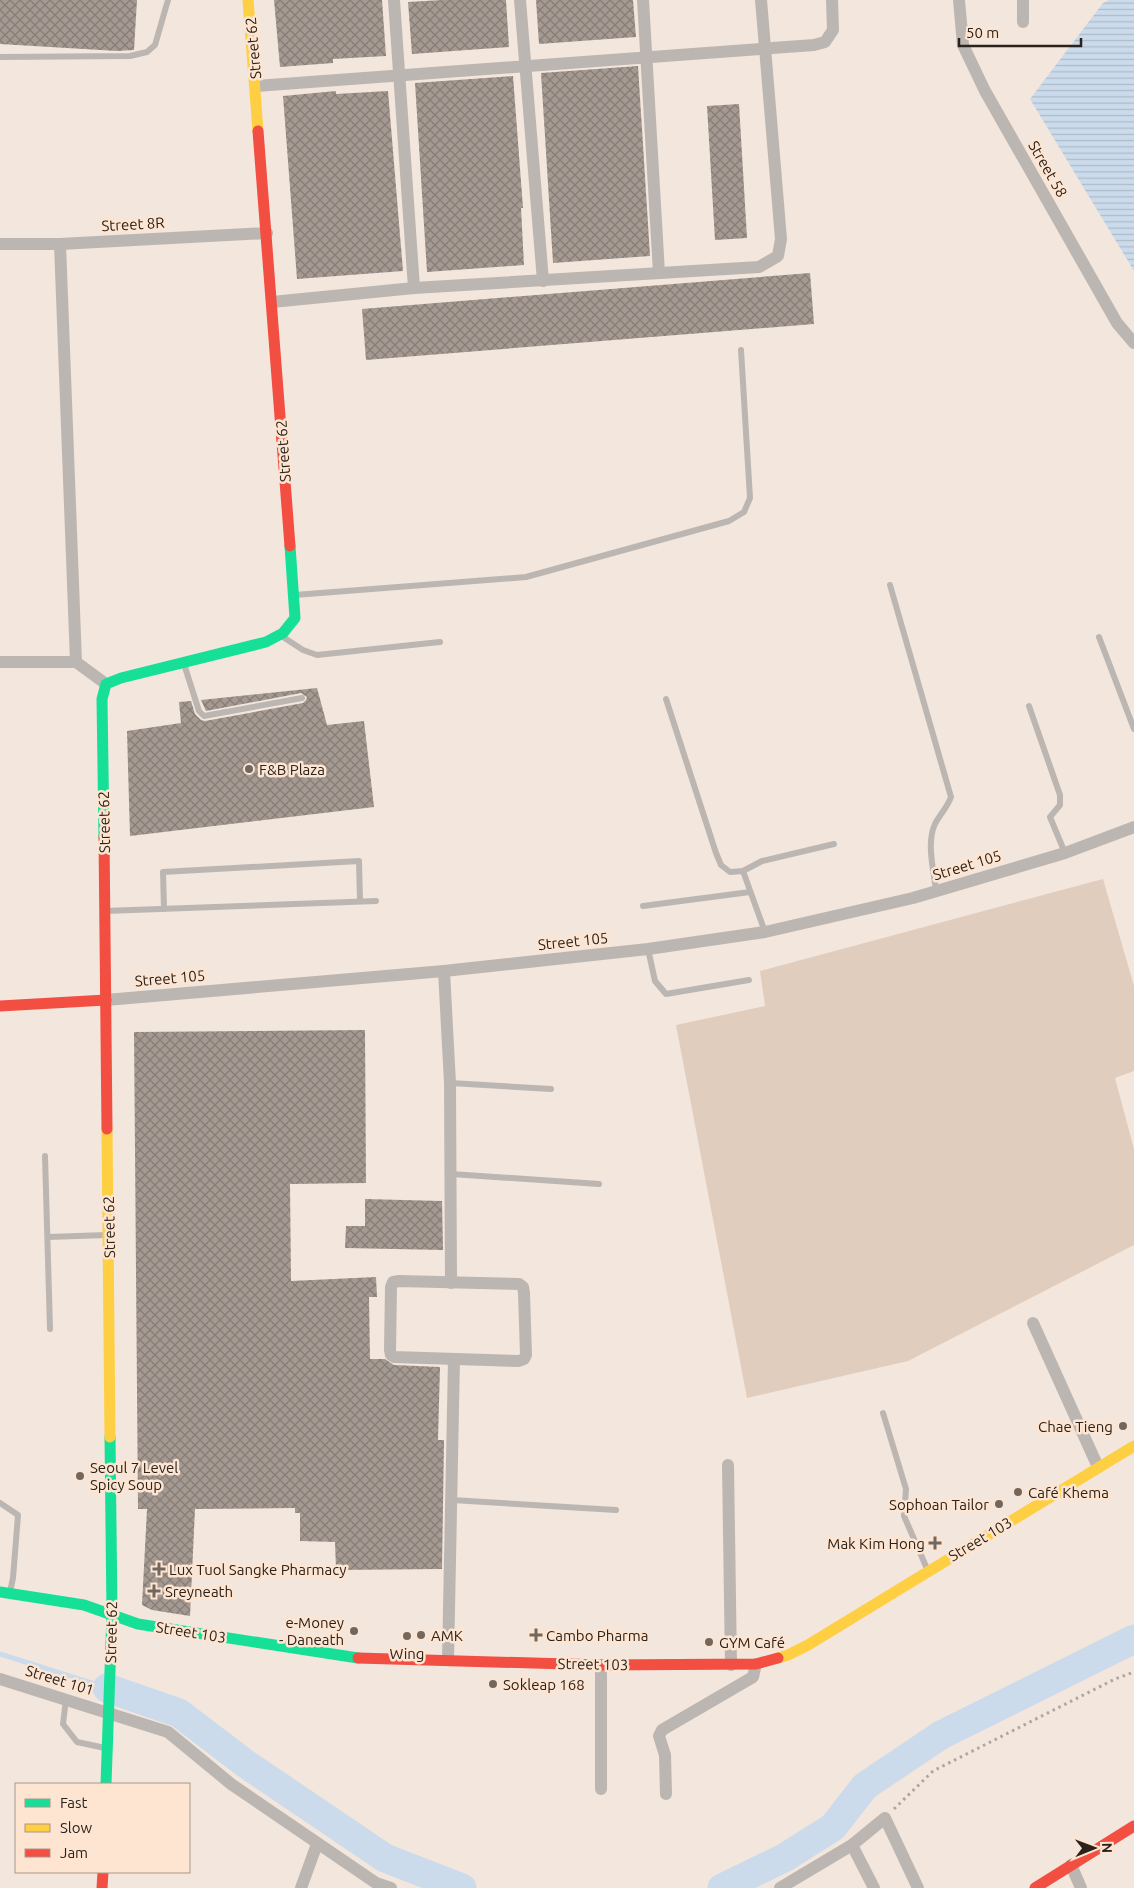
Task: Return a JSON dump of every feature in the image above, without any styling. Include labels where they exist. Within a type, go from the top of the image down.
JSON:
[{"type":"street","name":"Street 62","points":[[248,0],[295,618],[289,629],[282,636]]},
{"type":"street","points":[[394,0],[414,288]]},
{"type":"street","points":[[520,0],[543,281]]},
{"type":"street","points":[[643,0],[660,273]]},
{"type":"street","points":[[272,302],[414,288],[759,267],[778,256],[781,239],[761,0]]},
{"type":"street","points":[[256,86],[814,45],[825,42],[832,30],[832,0]]},
{"type":"street","name":"Street 58","points":[[959,0],[963,45],[968,59],[1117,323],[1134,343]]},
{"type":"street","points":[[1023,0],[1024,22]]},
{"type":"street","name":"Street 8R","points":[[0,244],[60,244],[267,233]]},
{"type":"street","points":[[60,244],[76,662]]},
{"type":"street","points":[[0,662],[76,662],[106,684],[121,678],[266,642],[282,636]]},
{"type":"street","name":"Street 62","points":[[106,684],[102,699],[112,1614],[106,1783]]},
{"type":"street","name":"Street 105","points":[[0,1006],[106,1000],[444,971],[648,949],[765,932],[913,898],[1065,853],[1134,827]]},
{"type":"street","points":[[444,971],[450,1084],[452,1174],[451,1283]]},
{"type":"street","points":[[393,1282],[519,1284],[523,1287],[526,1355],[524,1359],[519,1361],[454,1359],[394,1357],[391,1355],[391,1287],[393,1282]]},
{"type":"street","points":[[1033,1323],[1098,1467]]},
{"type":"street","points":[[448,1660],[454,1359]]},
{"type":"street","name":"Street 103","points":[[5,1593],[84,1605],[138,1624],[353,1658],[601,1666],[756,1664],[788,1655],[808,1645],[1134,1446]]},
{"type":"street","points":[[728,1465],[731,1665]]},
{"type":"street","points":[[666,1794],[665,1754],[659,1736],[662,1730],[752,1677],[756,1664]]},
{"type":"street","points":[[601,1666],[601,1789]]},
{"type":"street","name":"Street 101","points":[[0,1679],[168,1732],[231,1784],[376,1882],[391,1888]]},
{"type":"street","points":[[780,1888],[852,1845],[884,1818],[918,1888]]},
{"type":"street","points":[[1035,1888],[1134,1826]]},
{"type":"street","points":[[301,1888],[318,1844]]},
{"type":"street","points":[[852,1845],[874,1888]]},
{"type":"street","points":[[1071,1864],[1081,1888]]},
{"type":"street","points":[[102,1888],[103,1873]]},
{"type":"lane","points":[[0,57],[130,56],[147,52],[155,45],[168,0]]},
{"type":"lane","points":[[293,595],[526,577],[729,521],[744,512],[750,498],[741,350]]},
{"type":"lane","points":[[890,585],[951,797],[948,807],[935,824],[931,840],[936,891]]},
{"type":"lane","points":[[282,636],[302,650],[317,655],[440,642]]},
{"type":"lane","points":[[1099,637],[1134,729]]},
{"type":"lane","points":[[184,662],[199,711],[204,716],[302,698]]},
{"type":"lane","points":[[666,699],[721,865],[730,872],[743,871],[762,861],[834,844]]},
{"type":"lane","points":[[1029,706],[1060,795],[1060,805],[1050,817],[1065,853]]},
{"type":"lane","points":[[164,909],[163,872],[359,861],[360,901]]},
{"type":"lane","points":[[743,871],[765,932]]},
{"type":"lane","points":[[643,906],[750,892]]},
{"type":"lane","points":[[105,911],[376,901]]},
{"type":"lane","points":[[648,949],[655,981],[666,994],[749,980]]},
{"type":"lane","points":[[450,1084],[551,1090]]},
{"type":"lane","points":[[45,1156],[50,1329]]},
{"type":"lane","points":[[452,1174],[599,1184]]},
{"type":"lane","points":[[48,1237],[109,1235]]},
{"type":"lane","points":[[883,1413],[906,1489],[904,1516],[928,1571]]},
{"type":"lane","points":[[452,1500],[616,1510]]},
{"type":"lane","points":[[0,1503],[18,1515],[13,1578],[5,1593]]},
{"type":"lane","points":[[66,1699],[63,1724],[77,1742],[108,1749]]},
{"type":"path","points":[[884,1818],[933,1771],[1115,1679],[1134,1672]]},
{"type":"shaded area","points":[[1103,879],[1134,986],[1134,1071],[1115,1078],[1134,1149],[1134,1245],[908,1361],[747,1398],[676,1025],[765,1006],[760,971]]},
{"type":"water","points":[[1109,0],[1134,0],[1134,271],[1030,99],[1103,3]]},
{"type":"building","points":[[0,0],[137,0],[134,50],[117,51],[0,44]]},
{"type":"building","points":[[274,0],[382,0],[386,56],[333,59],[333,63],[280,67]]},
{"type":"building","points":[[506,0],[509,47],[412,54],[408,2]]},
{"type":"building","points":[[536,0],[633,0],[636,37],[539,44]]},
{"type":"building","points":[[638,66],[650,256],[553,263],[541,73]]},
{"type":"building","points":[[513,76],[523,208],[521,208],[524,265],[427,272],[415,83]]},
{"type":"building","points":[[336,91],[336,94],[388,91],[403,271],[297,279],[283,96]]},
{"type":"building","points":[[739,104],[747,238],[715,240],[707,106]]},
{"type":"building","points":[[810,273],[814,324],[366,360],[362,309]]},
{"type":"building","points":[[317,688],[327,725],[364,721],[374,807],[130,836],[127,731],[181,723],[179,702],[191,701],[195,714],[205,721],[303,703],[307,697],[301,693],[206,711],[201,700]]},
{"type":"building","points":[[365,1030],[366,1183],[290,1184],[291,1281],[376,1277],[377,1297],[369,1297],[370,1359],[385,1359],[394,1365],[440,1367],[438,1440],[444,1440],[442,1569],[336,1570],[335,1542],[300,1541],[300,1513],[295,1513],[295,1508],[195,1509],[190,1616],[152,1610],[142,1605],[147,1509],[138,1509],[134,1032]]},
{"type":"building","points":[[365,1199],[442,1201],[443,1250],[345,1248],[346,1226],[365,1226]]},
{"type":"waterway","points":[[722,1888],[784,1858],[833,1827],[865,1786],[941,1735],[1134,1639]]},
{"type":"waterway","points":[[0,1654],[107,1688]]},
{"type":"waterway","points":[[107,1688],[179,1713],[246,1764],[385,1858],[462,1888]]},
{"type":"traffic: fast","points":[[104,837],[102,699],[106,684],[121,678],[266,642],[283,633],[295,618],[290,546]]},
{"type":"traffic: fast","points":[[106,1783],[112,1614],[110,1437]]},
{"type":"traffic: fast","points":[[0,1592],[84,1605],[138,1624],[358,1658]]},
{"type":"traffic: slow","points":[[248,0],[258,131]]},
{"type":"traffic: slow","points":[[107,1129],[110,1437]]},
{"type":"traffic: slow","points":[[778,1658],[808,1645],[1134,1446]]},
{"type":"traffic: jam","points":[[258,131],[290,546]]},
{"type":"traffic: jam","points":[[104,837],[107,1129]]},
{"type":"traffic: jam","points":[[0,1006],[106,1000]]},
{"type":"traffic: jam","points":[[358,1658],[601,1665],[756,1664],[778,1658]]},
{"type":"traffic: jam","points":[[1035,1888],[1134,1826]]},
{"type":"traffic: jam","points":[[102,1888],[103,1873]]},
{"type":"place","name":"F&B Plaza","points":[[249,769]]},
{"type":"place","name":"Chae Tieng","points":[[1123,1426]]},
{"type":"place","name":"Seoul 7 Level Spicy Soup","points":[[80,1476]]},
{"type":"place","name":"Café Khema","points":[[1018,1492]]},
{"type":"place","name":"Sophoan Tailor","points":[[999,1504]]},
{"type":"place","name":"Mak Kim Hong","points":[[935,1543]]},
{"type":"place","name":"Lux Tuol Sangke Pharmacy","points":[[159,1569]]},
{"type":"place","name":"Sreyneath","points":[[154,1591]]},
{"type":"place","name":"e-Money - Daneath","points":[[354,1631]]},
{"type":"place","name":"AMK","points":[[421,1635]]},
{"type":"place","name":"Cambo Pharma","points":[[536,1635]]},
{"type":"place","name":"Wing","points":[[407,1636]]},
{"type":"place","name":"GYM Café","points":[[709,1642]]},
{"type":"place","name":"Sokleap 168","points":[[493,1684]]}]
